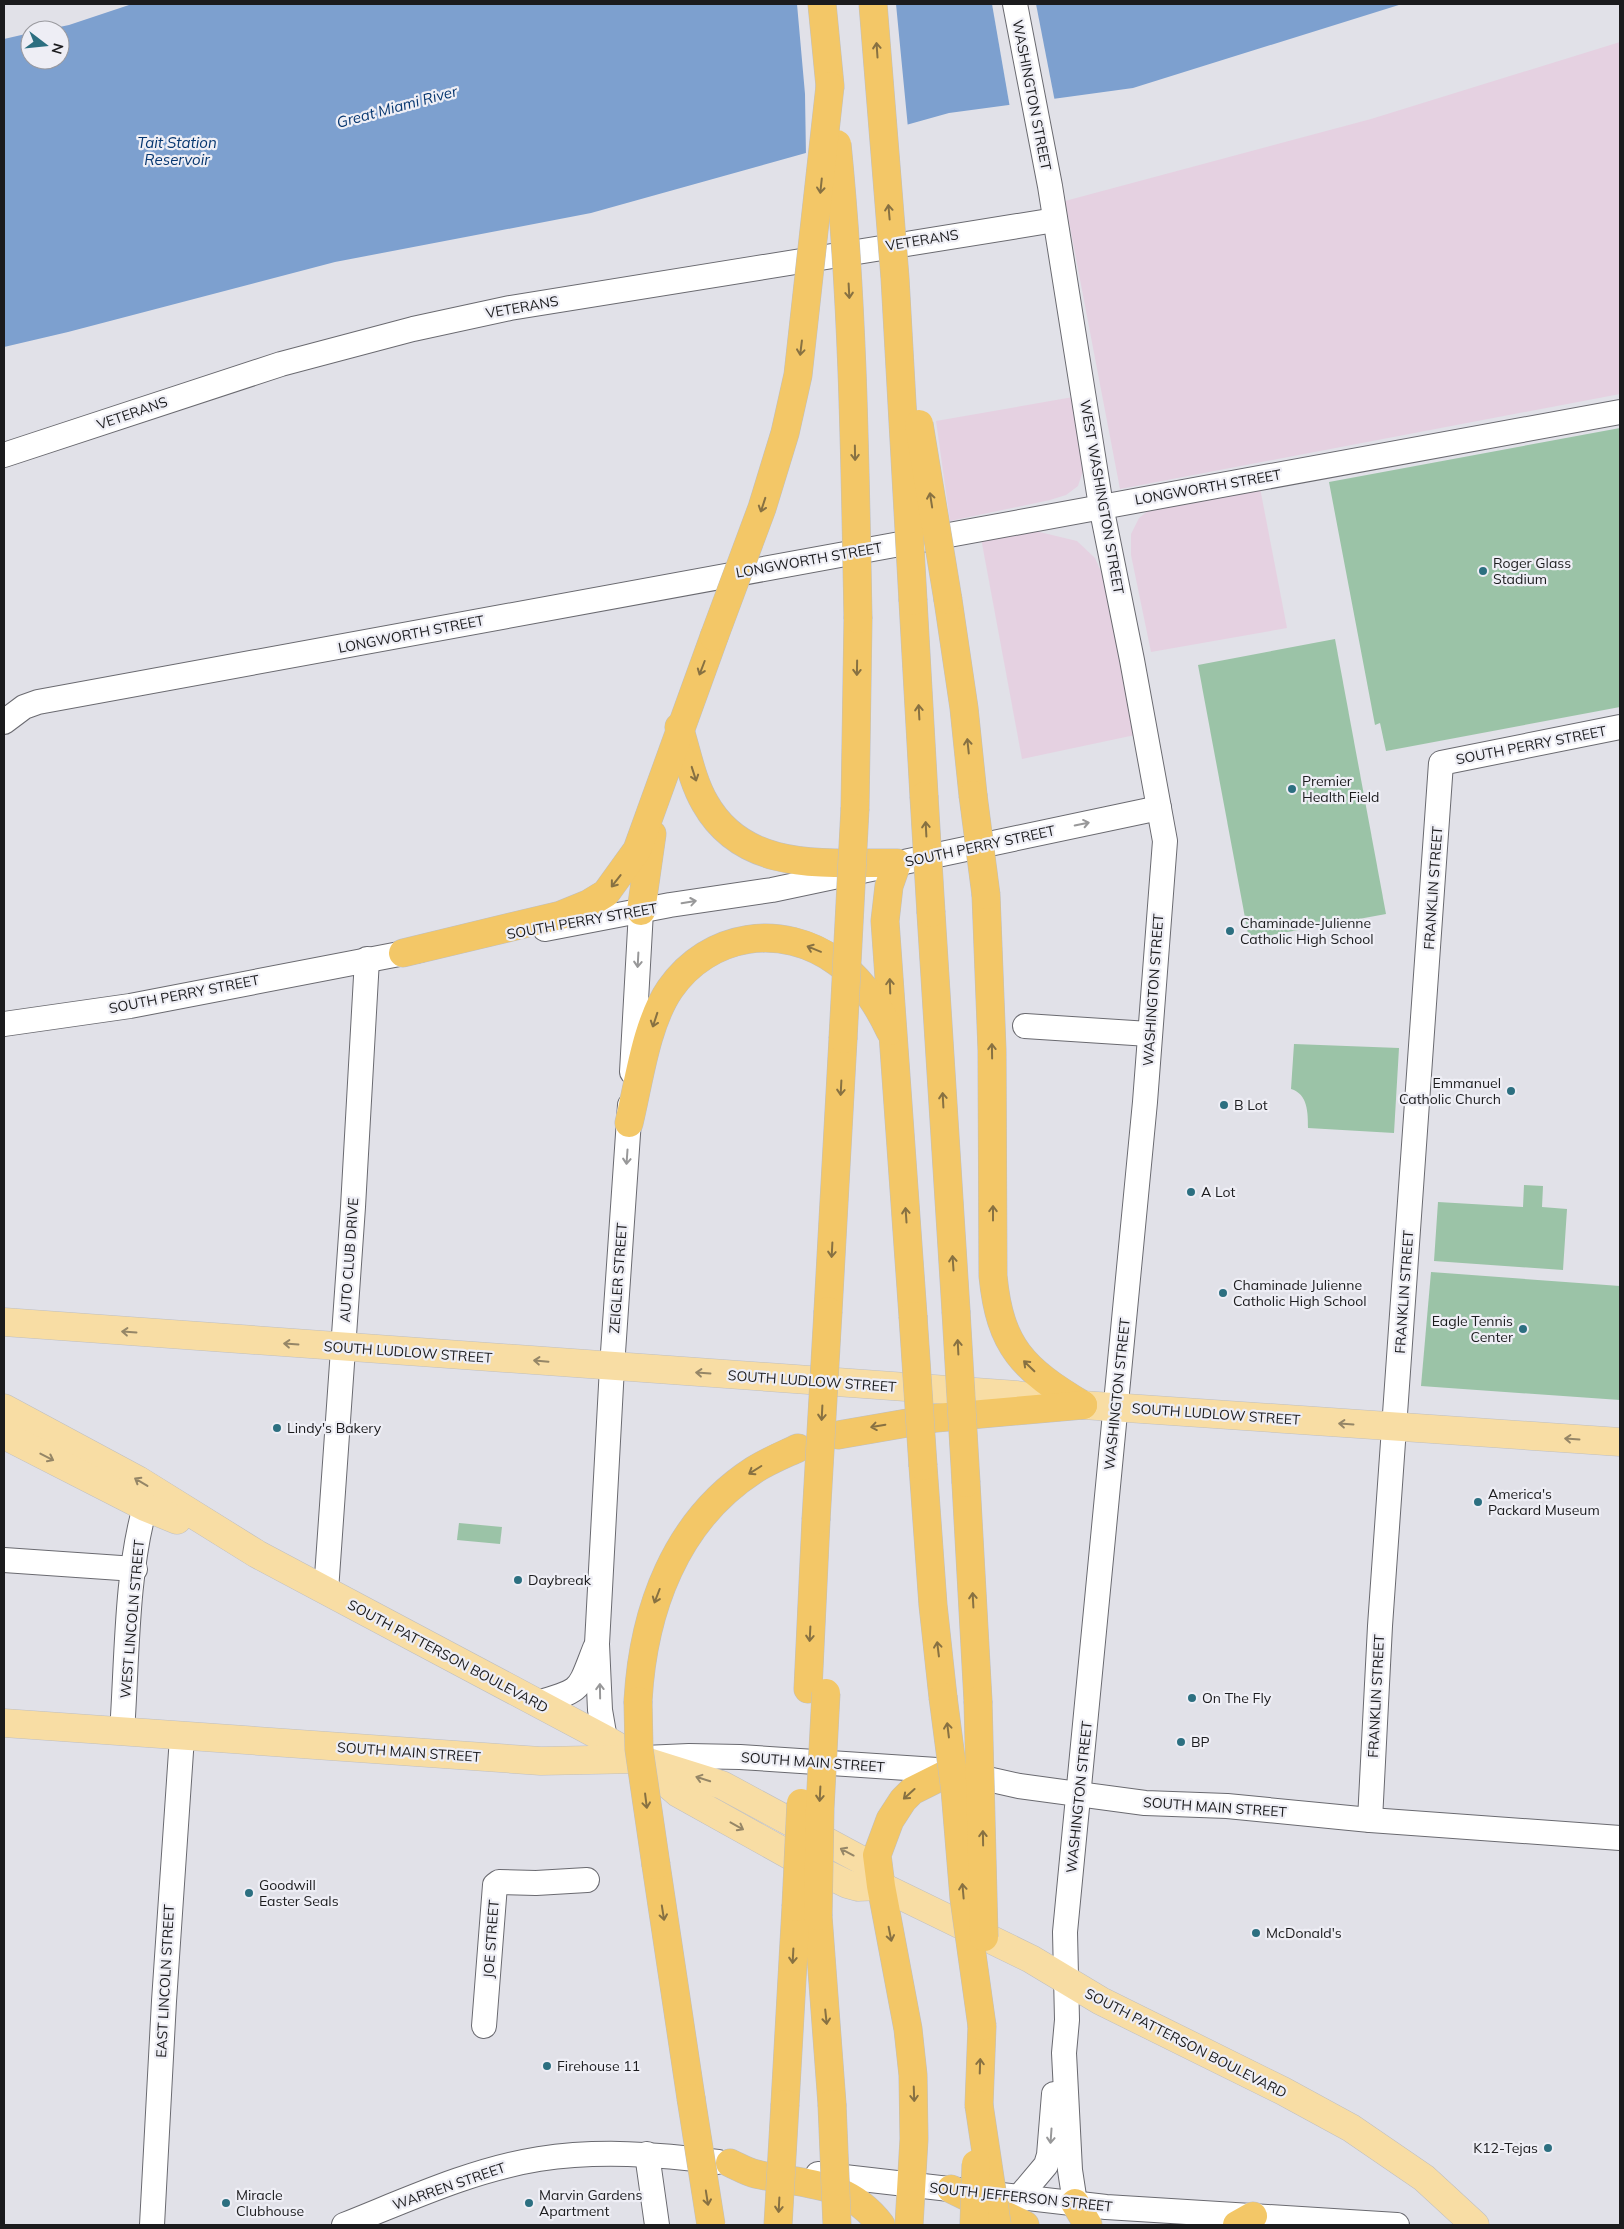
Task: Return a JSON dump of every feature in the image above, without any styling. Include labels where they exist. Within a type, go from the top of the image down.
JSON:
[{"type":"highway","points":[[778,2225],[785,2104],[807,1911],[817,1691],[816,1526],[855,808],[858,619],[852,345],[846,238],[822,4]]},
{"type":"highway","points":[[873,4],[895,278],[978,1701],[983,1876],[982,2026],[974,2225]]},
{"type":"highway","points":[[404,953],[561,914],[588,904],[606,893],[637,850],[679,727],[762,508],[785,433],[798,375],[830,86]]},
{"type":"highway","points":[[895,278],[964,708],[986,896],[992,1050],[993,1276],[996,1302],[1003,1328],[1015,1352],[1034,1371],[1083,1405]]},
{"type":"highway","points":[[679,727],[704,803],[734,836],[756,849],[793,862],[897,864],[889,886],[886,910],[892,1034],[933,1605],[955,1789],[964,1898],[982,2026]]},
{"type":"highway","points":[[641,911],[650,839],[664,773]]},
{"type":"highway","points":[[629,1123],[649,1040],[658,1012],[668,991],[692,964],[712,950],[730,942],[755,938],[774,939],[799,943],[823,953],[839,963],[865,988],[881,1012],[892,1034]]},
{"type":"highway","points":[[838,1435],[936,1418],[1083,1405]]},
{"type":"highway","points":[[711,2225],[639,1749],[638,1700],[642,1660],[648,1624],[659,1590],[679,1549],[701,1518],[738,1483],[755,1470],[798,1448]]},
{"type":"highway","points":[[909,2225],[914,2096],[911,2052],[880,1886],[877,1855],[890,1820],[912,1791],[952,1771]]},
{"type":"highway","points":[[807,1911],[832,2104],[837,2225]]},
{"type":"highway","points":[[979,2105],[997,2225]]},
{"type":"highway","points":[[730,2163],[754,2174],[818,2184],[842,2193],[864,2207],[881,2225]]},
{"type":"highway","points":[[951,2189],[1025,2225]]},
{"type":"main road","name":"SOUTH LUDLOW STREET","points":[[4,1322],[1017,1395],[1083,1405],[1394,1428],[1620,1442]]},
{"type":"main road","name":"SOUTH PATTERSON BOULEVARD","points":[[4,1408],[138,1480],[257,1554],[605,1738],[639,1759],[678,1793],[800,1862],[847,1884],[880,1886],[1031,1959],[1101,2001],[1276,2087],[1351,2128],[1429,2182],[1476,2225]]},
{"type":"main road","name":"SOUTH PATTERSON BOULEVARD","points":[[4,1436],[146,1507],[257,1554]]},
{"type":"main road","name":"SOUTH MAIN STREET","points":[[4,1723],[564,1762],[639,1759]]},
{"type":"street","name":"WASHINGTON STREET","points":[[1015,4],[1050,186]]},
{"type":"street","name":"WEST WASHINGTON STREET","points":[[1050,186],[1101,506],[1159,808]]},
{"type":"street","name":"VETERANS","points":[[4,455],[280,364],[413,328],[510,308],[1055,220]]},
{"type":"street","name":"LONGWORTH STREET","points":[[4,722],[24,707],[38,702],[1620,412]]},
{"type":"street","name":"SOUTH PERRY STREET","points":[[1441,763],[1620,727]]},
{"type":"street","name":"FRANKLIN STREET","points":[[1370,1820],[1380,1626],[1441,763]]},
{"type":"street","name":"WASHINGTON STREET","points":[[1064,2054],[1065,1932],[1150,1034],[1165,841],[1159,808]]},
{"type":"street","name":"SOUTH PERRY STREET","points":[[4,1024],[130,1006],[367,959],[772,890],[1159,808]]},
{"type":"street","name":"ZEIGLER STREET","points":[[605,1738],[600,1710],[597,1644],[612,1367],[641,911]]},
{"type":"street","name":"AUTO CLUB DRIVE","points":[[326,1591],[367,959]]},
{"type":"street","points":[[1025,1026],[1150,1034]]},
{"type":"street","name":"WEST LINCOLN STREET","points":[[122,1732],[135,1569],[140,1527],[146,1507]]},
{"type":"street","points":[[4,1560],[135,1569]]},
{"type":"street","name":"ZEIGLER STREET","points":[[538,1703],[572,1692],[578,1688],[597,1644]]},
{"type":"street","name":"EAST LINCOLN STREET","points":[[152,2225],[164,2001],[182,1736]]},
{"type":"street","name":"SOUTH MAIN STREET","points":[[639,1759],[689,1756],[740,1757],[952,1771],[1019,1786],[1145,1803],[1227,1806],[1370,1820],[1620,1838]]},
{"type":"street","name":"JOE STREET","points":[[484,2026],[495,1885],[499,1882],[536,1884],[587,1880]]},
{"type":"street","points":[[1019,2197],[1046,2165],[1049,2155],[1054,2097],[1064,2054]]},
{"type":"street","points":[[1064,2054],[1070,2170],[1077,2218]]},
{"type":"street","points":[[647,2154],[657,2225]]},
{"type":"street","name":"SOUTH JEFFERSON STREET","points":[[647,2154],[1019,2197],[1077,2218],[1245,2220],[1386,2225]]},
{"type":"street","name":"WARREN STREET","points":[[344,2225],[444,2186],[504,2167],[556,2157],[647,2154]]},
{"type":"shaded area","points":[[1620,42],[1620,394],[1120,489],[1065,201],[1371,119]]},
{"type":"shaded area","points":[[1073,397],[1084,459],[1083,471],[1078,486],[1066,495],[1050,500],[950,521],[936,421]]},
{"type":"shaded area","points":[[1260,488],[1287,628],[1151,652],[1131,555],[1131,534],[1139,518],[1153,507]]},
{"type":"shaded area","points":[[1031,530],[1077,541],[1095,558],[1107,585],[1135,735],[1022,759],[981,538]]},
{"type":"green space","name":"Roger Glass Stadium","points":[[1620,428],[1620,707],[1386,751],[1380,723],[1375,725],[1329,482]]},
{"type":"green space","name":"Premier Health Field","points":[[1335,639],[1386,914],[1249,939],[1198,665]]},
{"type":"green space","points":[[1294,1044],[1399,1048],[1394,1133],[1308,1128],[1307,1110],[1304,1100],[1297,1091],[1291,1089]]},
{"type":"green space","points":[[1524,1185],[1543,1186],[1542,1207],[1567,1209],[1563,1270],[1434,1261],[1438,1202],[1523,1207]]},
{"type":"green space","name":"Eagle Tennis Center","points":[[1431,1272],[1620,1286],[1620,1400],[1421,1386]]},
{"type":"green space","points":[[459,1523],[502,1527],[500,1544],[457,1540]]},
{"type":"water","name":"Tait Station Reservoir","points":[[132,4],[1402,4],[1133,88],[949,113],[591,213],[335,262],[4,347],[4,39],[20,35],[20,70],[70,70],[70,25]]},
{"type":"pier","points":[[797,4],[896,4],[908,128],[806,157],[805,94]]},
{"type":"pier","points":[[992,4],[1036,4],[1055,102],[1010,108]]},
{"type":"place","name":"Roger Glass Stadium","points":[[1483,571]]},
{"type":"place","name":"Premier Health Field","points":[[1292,789]]},
{"type":"place","name":"Chaminade-Julienne Catholic High School","points":[[1230,931]]},
{"type":"place","name":"Emmanuel Catholic Church","points":[[1511,1091]]},
{"type":"place","name":"B Lot","points":[[1224,1105]]},
{"type":"place","name":"A Lot","points":[[1191,1192]]},
{"type":"place","name":"Chaminade Julienne Catholic High School","points":[[1223,1293]]},
{"type":"place","name":"Eagle Tennis Center","points":[[1523,1329]]},
{"type":"place","name":"Lindy's Bakery","points":[[277,1428]]},
{"type":"place","name":"America's Packard Museum","points":[[1478,1502]]},
{"type":"place","name":"Daybreak","points":[[518,1580]]},
{"type":"place","name":"On The Fly","points":[[1192,1698]]},
{"type":"place","name":"BP","points":[[1181,1742]]},
{"type":"place","name":"Goodwill Easter Seals","points":[[249,1893]]},
{"type":"place","name":"McDonald's","points":[[1256,1933]]},
{"type":"place","name":"Firehouse 11","points":[[547,2066]]},
{"type":"place","name":"K12-Tejas","points":[[1548,2148]]},
{"type":"place","name":"Miracle Clubhouse","points":[[226,2203]]},
{"type":"place","name":"Marvin Gardens Apartment","points":[[529,2203]]},
{"type":"water label","name":"Great Miami River","points":[[397,107]]}]
